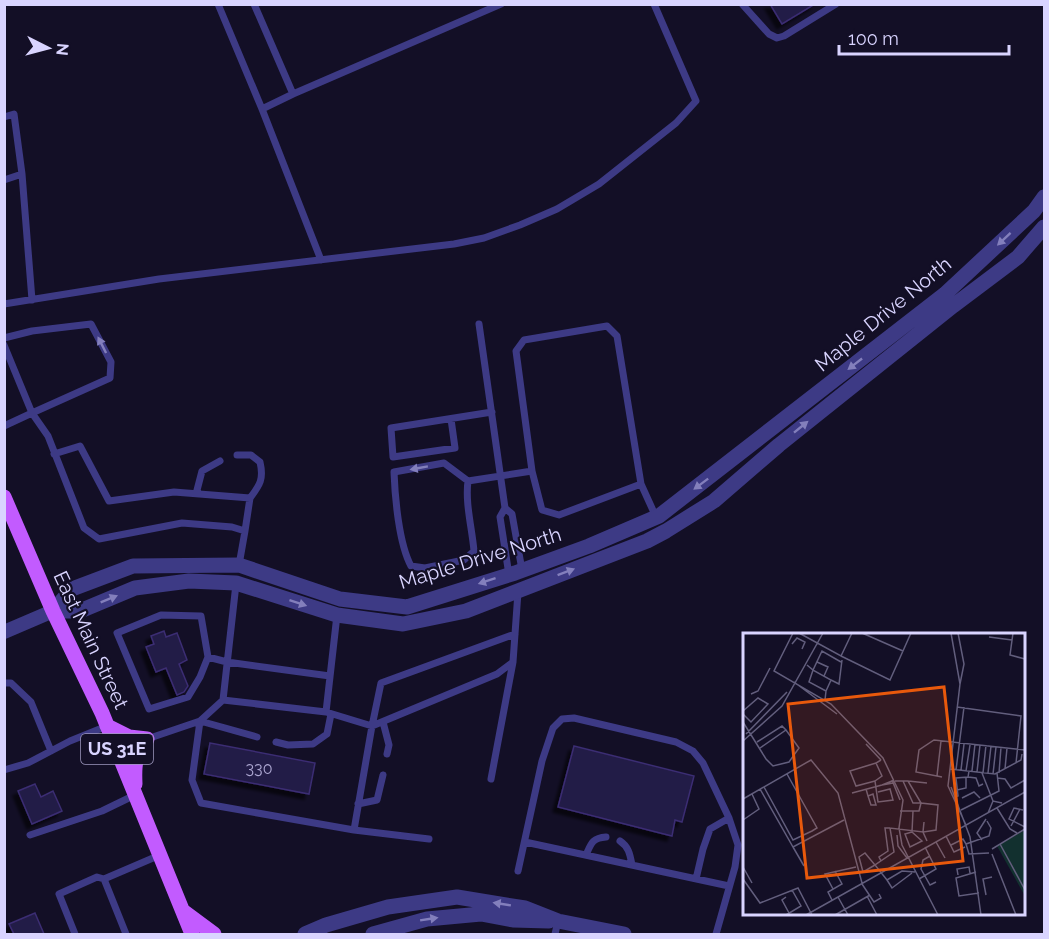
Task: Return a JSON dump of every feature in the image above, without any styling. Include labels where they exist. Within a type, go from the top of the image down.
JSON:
[{"type":"main road","name":"East Main Street","points":[[4,497],[53,611],[107,726],[192,934]]},
{"type":"main road","points":[[107,726],[129,737],[147,739],[134,764],[135,795]]},
{"type":"main road","points":[[182,910],[214,934]]},
{"type":"street","name":"Maple Drive North","points":[[53,611],[80,611],[135,588],[189,581],[236,583],[337,615],[403,624],[466,611],[647,541],[714,501],[949,300],[1039,216],[1044,197]]},
{"type":"street","name":"Maple Drive North","points":[[53,611],[72,589],[133,566],[239,565],[340,599],[407,607],[589,546],[657,517],[768,432],[949,300],[1018,257],[1044,227]]},
{"type":"street","points":[[768,432],[779,445]]},
{"type":"street","points":[[657,517],[666,531]]},
{"type":"street","points":[[236,583],[239,565]]},
{"type":"street","points":[[515,572],[518,591]]},
{"type":"street","points":[[337,615],[340,599]]},
{"type":"street","points":[[4,632],[53,611]]},
{"type":"street","points":[[305,934],[326,925],[388,907],[457,897],[525,908],[557,928]]},
{"type":"street","points":[[383,933],[427,919],[481,914],[557,928],[624,934]]},
{"type":"lane","points":[[218,4],[321,260]]},
{"type":"lane","points":[[254,4],[293,94]]},
{"type":"lane","points":[[262,110],[293,94],[501,4]]},
{"type":"lane","points":[[4,304],[159,279],[454,244],[484,238],[557,209],[599,184],[676,123],[696,101],[654,4]]},
{"type":"lane","points":[[742,4],[769,34],[777,38],[836,4]]},
{"type":"lane","points":[[4,117],[14,114],[22,174],[33,300]]},
{"type":"lane","points":[[5,179],[22,174]]},
{"type":"lane","points":[[4,338],[32,331],[91,324],[111,362],[110,378],[4,426]]},
{"type":"lane","points":[[479,324],[505,508],[500,517],[515,572]]},
{"type":"lane","points":[[641,484],[559,515],[542,510],[532,471],[516,351],[524,340],[607,326],[617,336],[641,484],[657,517]]},
{"type":"lane","points":[[4,345],[32,413],[48,436],[84,528],[99,539],[182,523],[232,526],[245,531]]},
{"type":"lane","points":[[452,418],[455,448],[393,457],[391,428],[452,418],[492,412]]},
{"type":"lane","points":[[54,454],[80,446],[109,501],[174,492],[250,498]]},
{"type":"lane","points":[[237,454],[251,455],[260,462],[262,471],[260,486],[250,498],[239,565]]},
{"type":"lane","points":[[196,494],[202,471],[220,461]]},
{"type":"lane","points":[[468,481],[466,495],[474,551],[464,560],[425,568],[411,566],[405,556],[396,503],[394,472],[444,464],[468,481],[532,471]]},
{"type":"lane","points":[[505,508],[512,514],[515,572]]},
{"type":"lane","points":[[147,739],[200,721],[223,700],[236,583]]},
{"type":"lane","points":[[491,779],[513,662],[518,591]]},
{"type":"lane","points":[[161,615],[201,616],[208,657],[188,697],[149,709],[117,633],[161,615]]},
{"type":"lane","points":[[276,742],[288,745],[313,744],[327,734],[330,676],[337,615]]},
{"type":"lane","points":[[354,830],[381,683],[515,634]]},
{"type":"lane","points":[[208,657],[227,662],[330,676]]},
{"type":"lane","points":[[223,700],[328,713],[372,726],[497,674],[513,662]]},
{"type":"lane","points":[[4,683],[11,683],[32,702],[51,751]]},
{"type":"lane","points":[[518,871],[542,761],[553,728],[562,719],[574,718],[676,742],[693,751],[703,763],[729,818],[738,845],[735,867],[716,934]]},
{"type":"lane","points":[[200,721],[257,736]]},
{"type":"lane","points":[[200,721],[192,780],[201,802],[354,830],[429,840]]},
{"type":"lane","points":[[383,722],[389,745],[387,754]]},
{"type":"lane","points":[[4,770],[28,763],[70,741],[107,726]]},
{"type":"lane","points":[[358,804],[377,800],[383,775]]},
{"type":"lane","points":[[30,835],[102,811],[135,795]]},
{"type":"lane","points":[[696,879],[710,829],[729,818]]},
{"type":"lane","points":[[586,855],[591,843],[598,838],[606,837]]},
{"type":"lane","points":[[620,841],[630,853],[632,865]]},
{"type":"lane","points":[[525,842],[729,886]]},
{"type":"lane","points":[[75,934],[59,894],[97,877],[104,879],[160,855]]},
{"type":"lane","points":[[104,879],[126,934]]},
{"type":"building","points":[[770,4],[815,4],[782,24]]},
{"type":"building","points":[[164,631],[166,637],[177,633],[187,660],[179,664],[188,686],[184,692],[177,695],[166,668],[156,672],[146,647],[154,644],[151,636]]},
{"type":"building","points":[[210,743],[315,763],[309,794],[204,774]]},
{"type":"building","points":[[574,746],[694,776],[682,822],[675,820],[672,836],[558,807]]},
{"type":"building","points":[[35,784],[41,797],[53,791],[62,811],[32,824],[18,791]]},
{"type":"building","points":[[35,913],[44,934],[14,934],[9,924]]}]
